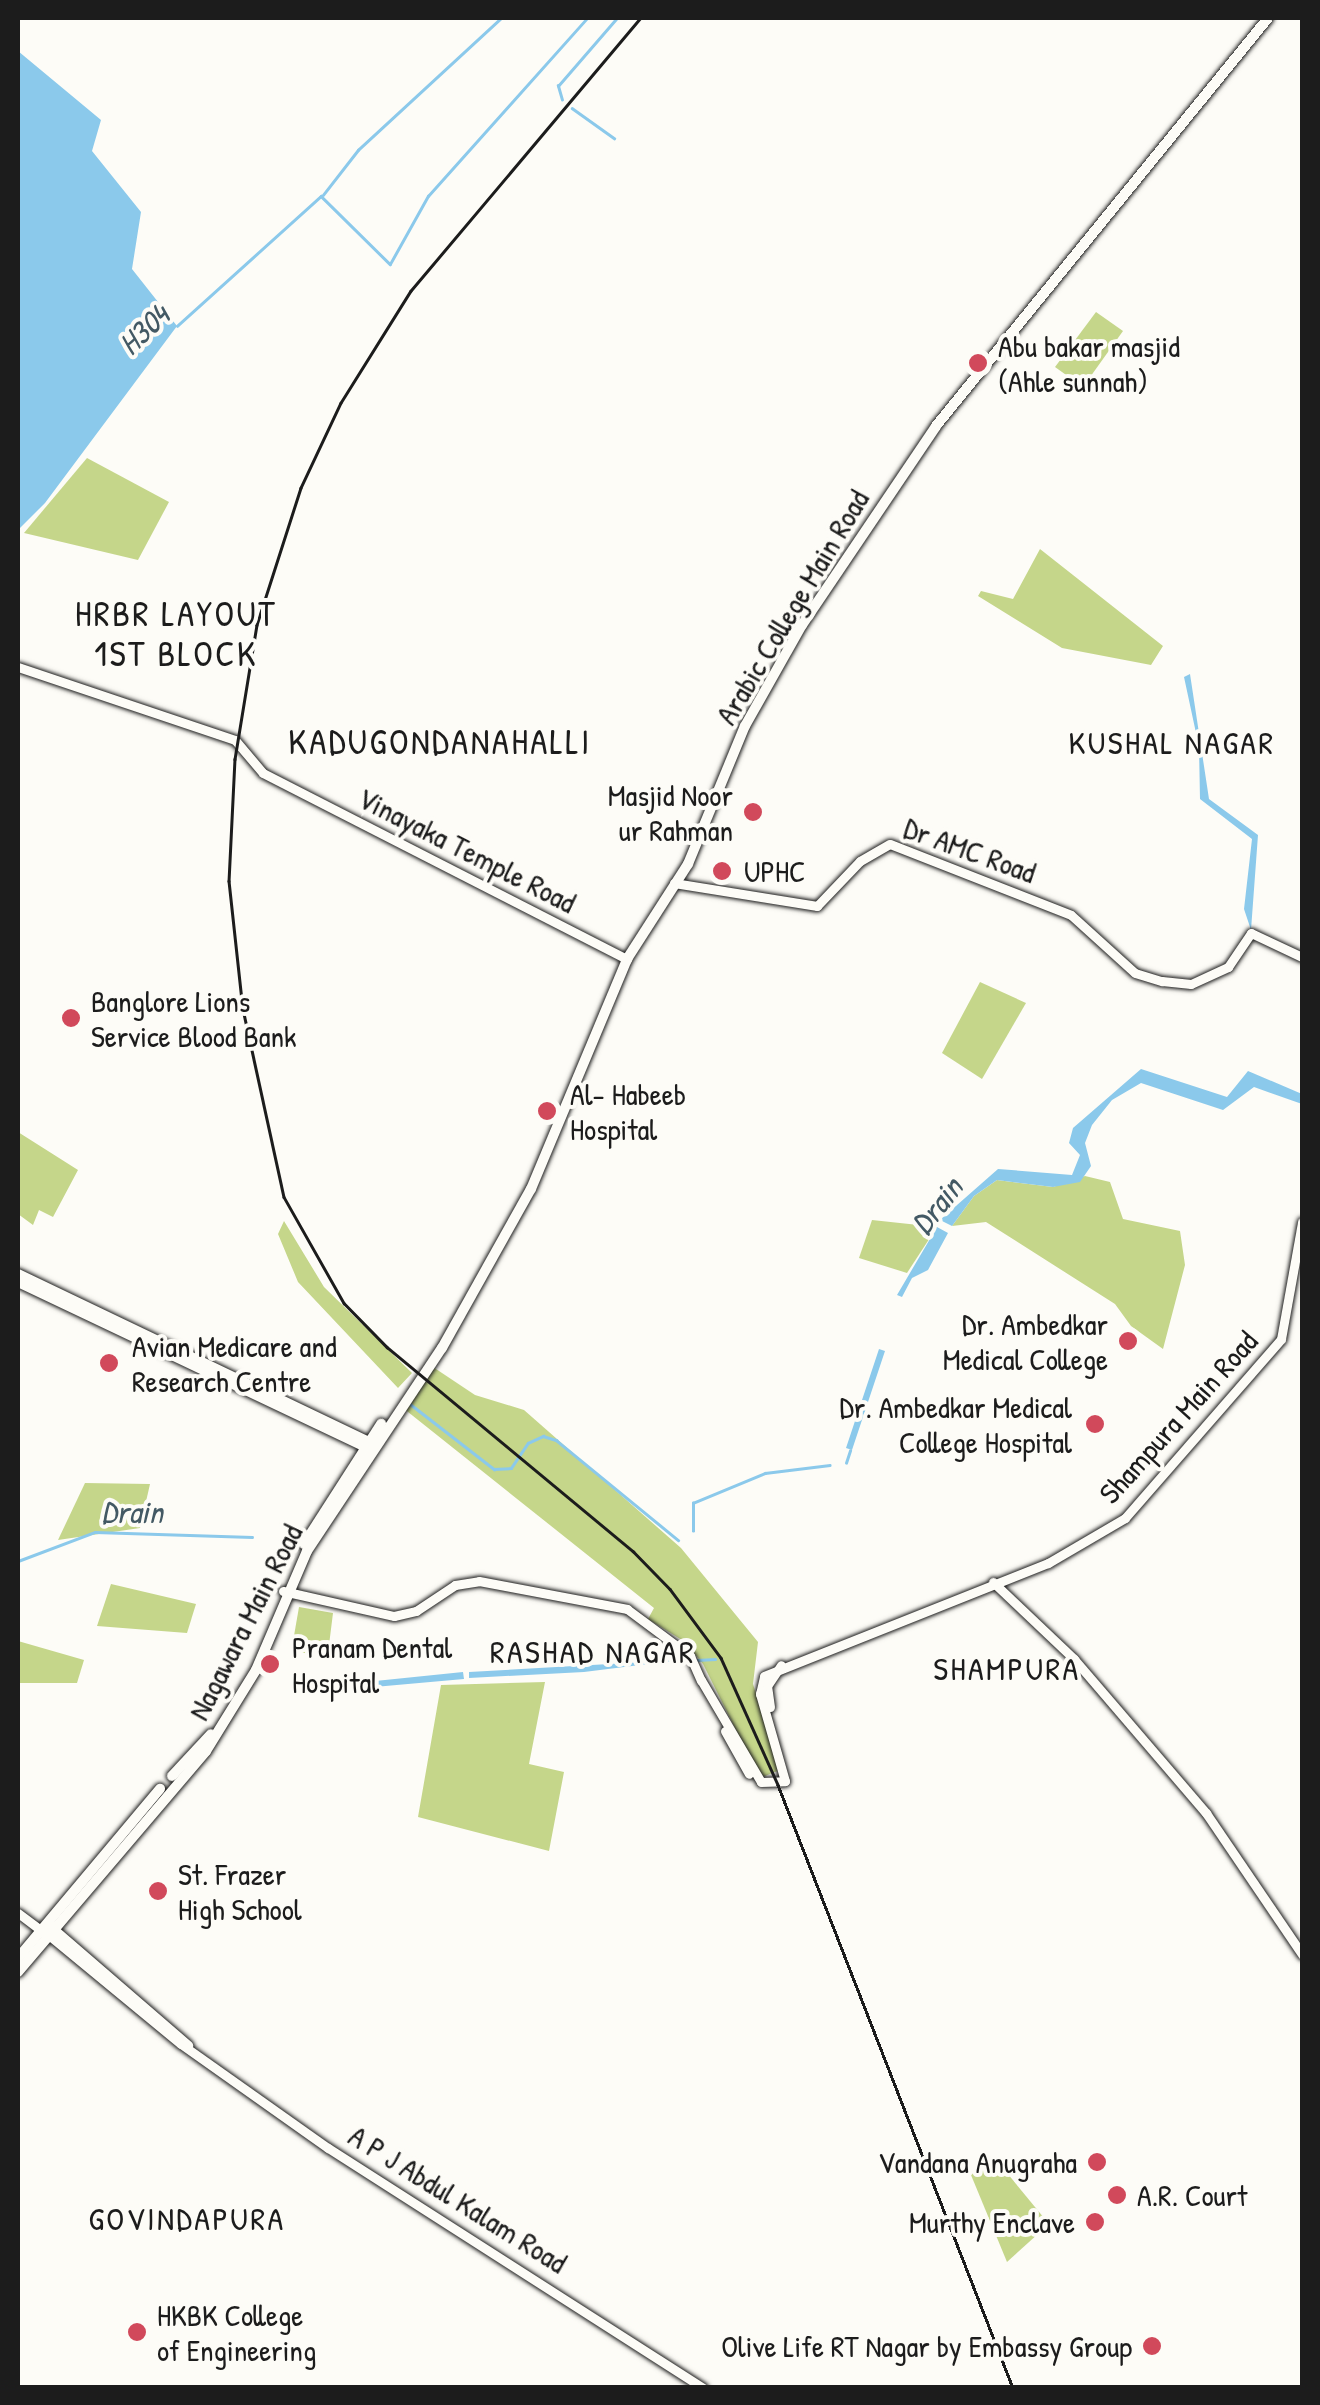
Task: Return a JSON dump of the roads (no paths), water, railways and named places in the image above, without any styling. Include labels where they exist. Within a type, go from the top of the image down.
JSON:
[{"type":"main road","name":"Arabic College Main Road","points":[[442,1344],[531,1189],[626,958],[674,883],[745,726],[795,637],[926,439],[1268,18]]},
{"type":"main road","points":[[18,1274],[370,1446]]},
{"type":"main road","points":[[18,1282],[370,1446]]},
{"type":"main road","points":[[370,1446],[392,1409],[442,1344]]},
{"type":"main road","name":"Nagawara Main Road","points":[[45,1928],[211,1733],[250,1667],[307,1551],[370,1446],[442,1344]]},
{"type":"main road","points":[[18,1958],[45,1928]]},
{"type":"main road","points":[[18,1972],[45,1928]]},
{"type":"street","name":"Vinayaka Temple Road","points":[[18,667],[242,748],[263,774],[626,958]]},
{"type":"street","name":"Dr AMC Road","points":[[674,883],[799,909],[817,906],[860,860],[890,844],[1071,916],[1135,973],[1191,984],[1228,967],[1250,933],[1302,957]]},
{"type":"street","name":"Shampura Main Road","points":[[285,1592],[394,1616],[416,1611],[455,1585],[512,1586],[627,1609],[693,1660],[761,1782],[778,1785],[787,1776],[759,1687],[781,1665],[1086,1545],[1125,1518],[1280,1339],[1302,1222]]},
{"type":"street","points":[[993,1582],[1074,1659],[1206,1813],[1302,1954]]},
{"type":"street","name":"A P J Abdul Kalam Road","points":[[18,1913],[45,1928],[190,2048],[328,2148],[704,2388]]},
{"type":"water","points":[[18,51],[101,120],[92,151],[141,212],[132,269],[177,326],[45,503],[18,530]]},
{"type":"water","points":[[1190,674],[1209,799],[1258,835],[1251,930],[1244,909],[1252,839],[1200,799],[1199,747],[1184,677]]},
{"type":"water","points":[[1141,1069],[1227,1097],[1248,1071],[1302,1094],[1302,1104],[1254,1087],[1223,1110],[1141,1083],[1112,1100],[1092,1125],[1085,1143],[1091,1166],[1080,1182],[1053,1187],[997,1180],[974,1196],[952,1226],[940,1220],[998,1169],[1072,1175],[1080,1155],[1069,1143],[1073,1128]]},
{"type":"water","points":[[937,1227],[948,1233],[928,1270],[912,1278],[902,1297],[897,1295]]},
{"type":"water","points":[[879,1349],[885,1351],[852,1450],[846,1448]]},
{"type":"water","points":[[680,1660],[584,1672],[469,1678],[469,1672]]},
{"type":"water","points":[[463,1672],[464,1679],[307,1693],[307,1688]]},
{"type":"waterway","name":"H304","points":[[323,195],[358,150],[501,18]]},
{"type":"waterway","name":"H304","points":[[177,326],[321,196],[390,264],[428,196],[587,18]]},
{"type":"waterway","name":"H304","points":[[562,100],[558,86],[617,18]]},
{"type":"waterway","name":"H304","points":[[572,108],[614,138]]},
{"type":"waterway","name":"Drain","points":[[409,1403],[494,1469],[511,1468],[528,1443],[543,1436],[556,1440],[678,1540]]},
{"type":"waterway","name":"Drain","points":[[846,1463],[850,1451]]},
{"type":"waterway","name":"Drain","points":[[693,1531],[693,1503],[765,1473],[830,1465]]},
{"type":"waterway","name":"Drain","points":[[18,1561],[95,1532],[252,1537]]},
{"type":"waterway","points":[[697,1660],[715,1659]]},
{"type":"railway","points":[[641,18],[411,291],[341,403],[301,488],[257,625],[235,759],[229,881],[243,1009],[284,1197],[344,1303],[387,1347],[633,1551],[670,1589],[721,1658],[778,1785],[1013,2388]]},
{"type":"place","name":"Abu bakar masjid (Ahle sunnah)","points":[[978,363]]},
{"type":"place","name":"Masjid Noor ur Rahman","points":[[753,812]]},
{"type":"place","name":"UPHC","points":[[722,871]]},
{"type":"place","name":"Banglore Lions Service Blood Bank","points":[[71,1018]]},
{"type":"place","name":"Al- Habeeb Hospital","points":[[547,1111]]},
{"type":"place","name":"Dr. Ambedkar Medical College","points":[[1128,1341]]},
{"type":"place","name":"Avian Medicare and Research Centre","points":[[109,1363]]},
{"type":"place","name":"Dr. Ambedkar Medical College Hospital","points":[[1095,1424]]},
{"type":"place","name":"Pranam Dental Hospital","points":[[270,1664]]},
{"type":"place","name":"St. Frazer High School","points":[[158,1891]]},
{"type":"place","name":"Vandana Anugraha","points":[[1097,2162]]},
{"type":"place","name":"A.R. Court","points":[[1117,2195]]},
{"type":"place","name":"Murthy Enclave","points":[[1095,2222]]},
{"type":"place","name":"HKBK College of Engineering","points":[[137,2332]]},
{"type":"place","name":"Olive Life RT Nagar by Embassy Group","points":[[1152,2346]]},
{"type":"district","name":"HRBR LAYOUT 1ST BLOCK","points":[[176,634]]},
{"type":"district","name":"KADUGONDANAHALLI","points":[[440,742]]},
{"type":"district","name":"KUSHAL NAGAR","points":[[1172,743]]},
{"type":"district","name":"RASHAD NAGAR","points":[[593,1652]]},
{"type":"district","name":"SHAMPURA","points":[[1007,1669]]},
{"type":"district","name":"GOVINDAPURA","points":[[187,2219]]}]
